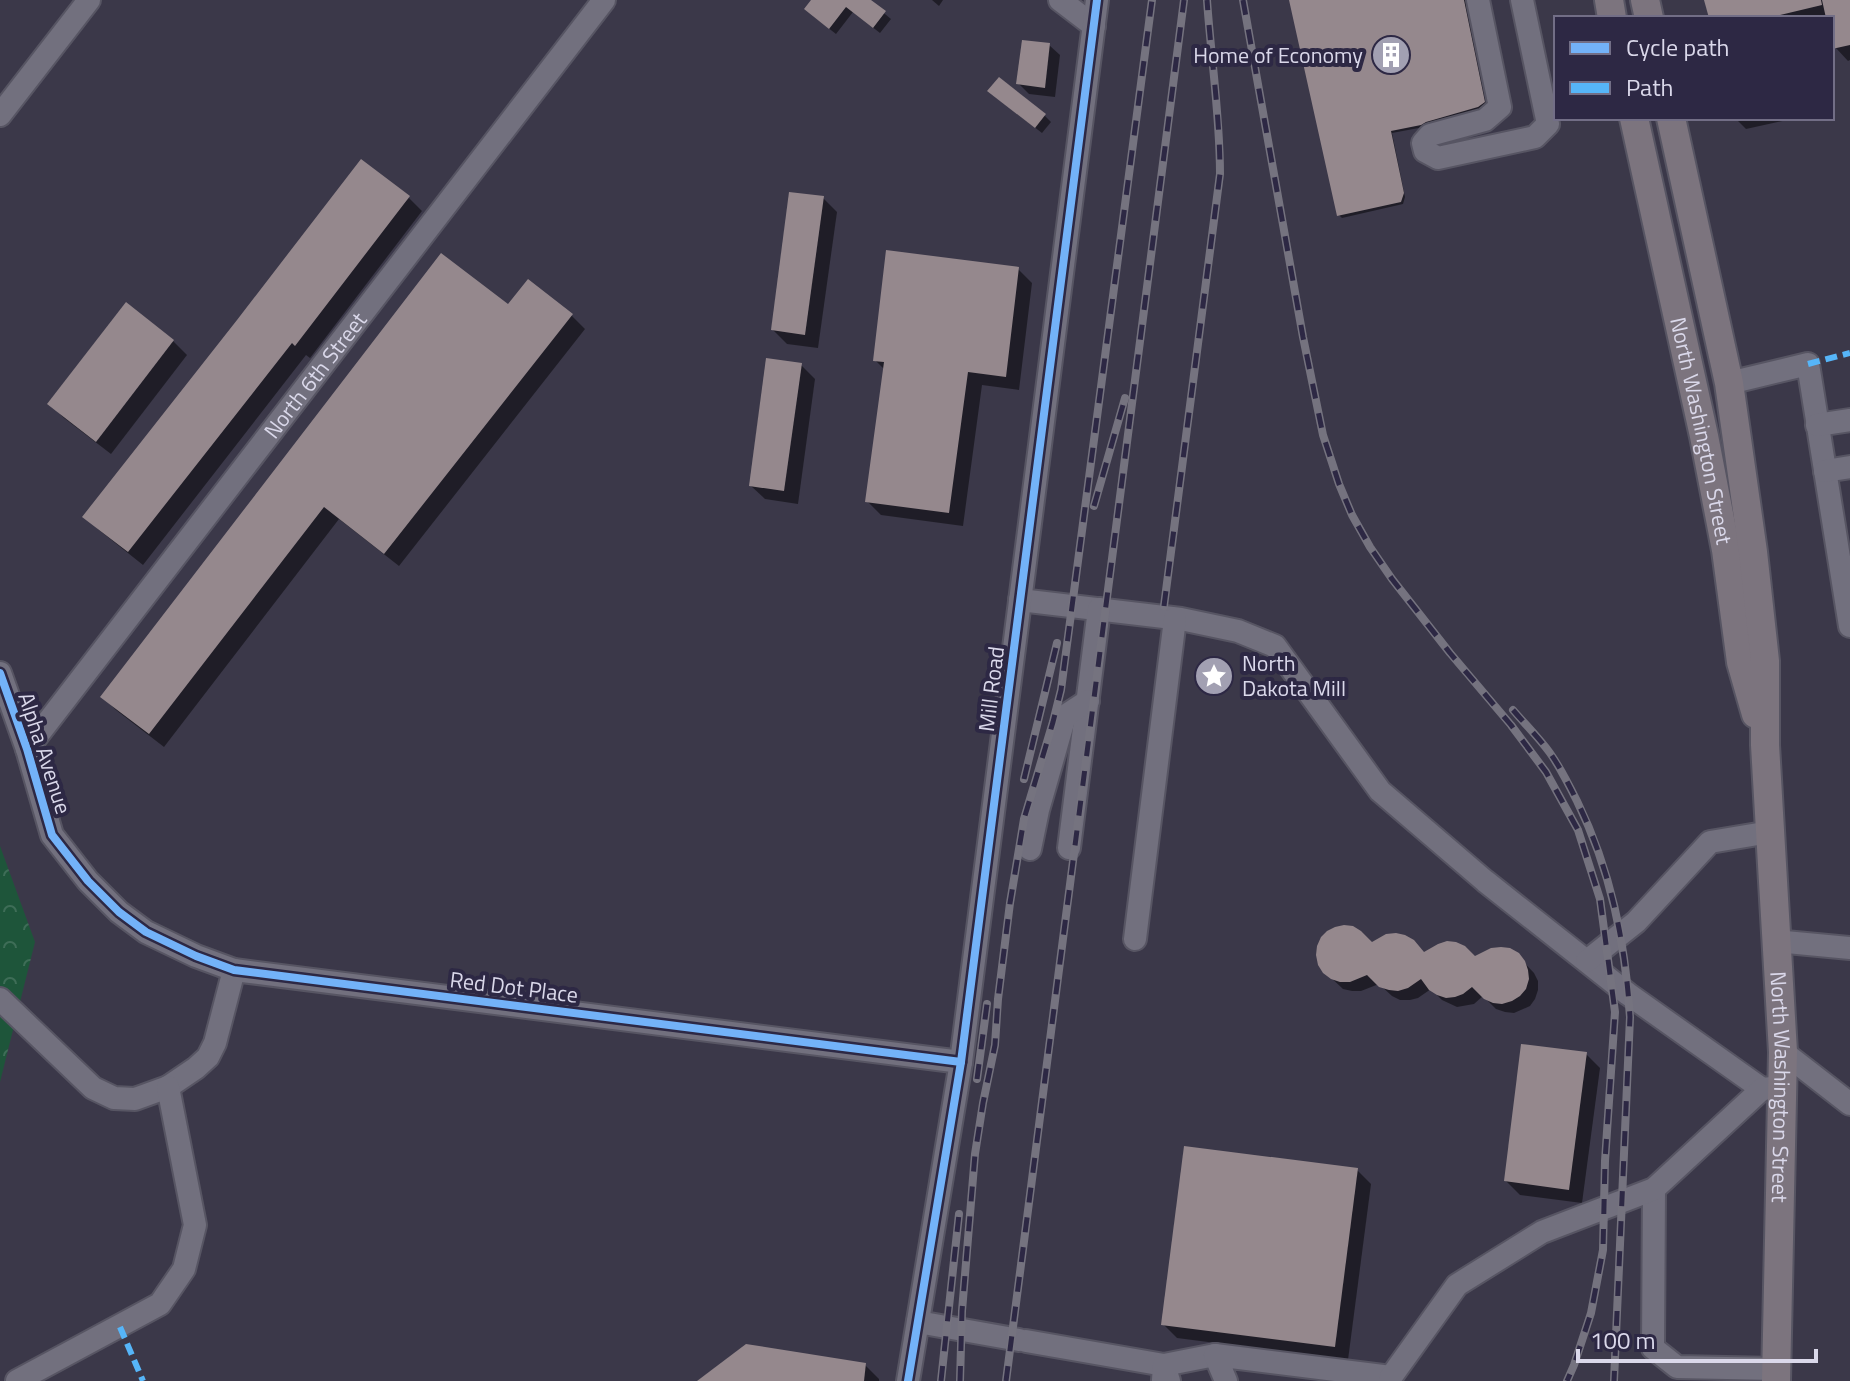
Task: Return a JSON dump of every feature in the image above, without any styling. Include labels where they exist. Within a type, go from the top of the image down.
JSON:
[{"type":"main road","name":"North Washington Street","points":[[1634,120],[1704,436],[1741,662],[1765,745]]},
{"type":"main road","name":"North Washington Street","points":[[1671,120],[1729,383],[1765,661],[1765,745],[1783,1052],[1772,1088],[1776,1375]]},
{"type":"main road","points":[[1659,229],[1694,221]]},
{"type":"street","points":[[0,115],[89,0]]},
{"type":"street","name":"North 6th Street","points":[[27,749],[604,0]]},
{"type":"street","points":[[1060,0],[1094,26]]},
{"type":"street","name":"Mill Road","points":[[908,1381],[961,1062],[1097,0]]},
{"type":"street","points":[[1478,0],[1500,107],[1485,120],[1430,135],[1423,143],[1425,151],[1438,158],[1535,137],[1548,124],[1522,0]]},
{"type":"street","points":[[1729,383],[1808,364],[1825,471],[1845,558],[1850,626]]},
{"type":"street","points":[[1817,425],[1850,420]]},
{"type":"street","points":[[1825,471],[1850,467]]},
{"type":"street","points":[[918,1322],[1022,1340],[1165,1376],[1215,1355],[1390,1379],[1457,1285],[1542,1232],[1654,1189],[1772,1088],[1628,994],[1485,881],[1380,791],[1275,646],[1238,631],[1175,619],[1020,600]]},
{"type":"street","points":[[1069,848],[1099,609]]},
{"type":"street","points":[[1135,939],[1175,619]]},
{"type":"street","name":"Alpha Avenue","points":[[0,673],[27,749],[52,835],[88,881]]},
{"type":"street","points":[[1030,849],[1065,716],[1088,701]]},
{"type":"street","points":[[1587,961],[1636,922],[1710,842],[1770,832]]},
{"type":"street","name":"Red Dot Place","points":[[88,881],[119,912],[146,932],[234,970],[961,1062]]},
{"type":"street","points":[[1776,941],[1850,948]]},
{"type":"street","points":[[0,999],[93,1088],[114,1098],[135,1099],[168,1087],[208,1057],[215,1043],[234,970]]},
{"type":"street","points":[[1783,1052],[1850,1104]]},
{"type":"street","points":[[17,1381],[160,1304],[184,1269],[195,1225],[168,1087]]},
{"type":"street","points":[[1654,1189],[1653,1348],[1677,1367],[1776,1375]]},
{"type":"street","points":[[1215,1355],[1226,1381]]},
{"type":"green space","points":[[0,846],[35,942],[0,1082]]},
{"type":"building","points":[[811,0],[871,0],[886,11],[873,28],[846,7],[829,29],[804,9]]},
{"type":"building","name":"Home of Economy","points":[[1289,0],[1464,0],[1485,102],[1421,125],[1391,131],[1404,193],[1401,202],[1337,216]]},
{"type":"building","points":[[1704,0],[1821,0],[1822,5],[1776,16],[1708,16]]},
{"type":"building","points":[[1822,0],[1850,0],[1850,45],[1834,49],[1834,16],[1826,16]]},
{"type":"building","points":[[1022,40],[1050,43],[1045,88],[1016,84]]},
{"type":"building","points":[[999,77],[1046,114],[1035,128],[987,91]]},
{"type":"building","points":[[361,159],[410,196],[295,346],[292,343],[128,552],[82,517]]},
{"type":"building","points":[[789,192],[824,196],[805,335],[771,330]]},
{"type":"building","points":[[886,250],[1019,267],[1006,377],[968,372],[949,513],[865,502],[884,362],[873,361]]},
{"type":"building","points":[[441,253],[508,304],[528,279],[573,314],[384,554],[324,507],[149,734],[100,697]]},
{"type":"building","points":[[126,302],[174,340],[96,442],[47,404]]},
{"type":"building","points":[[766,358],[802,363],[784,491],[749,486]]},
{"type":"building","points":[[1344,925],[1353,926],[1372,942],[1386,934],[1405,935],[1424,952],[1447,941],[1465,946],[1475,956],[1491,948],[1510,948],[1525,961],[1529,979],[1526,989],[1512,1001],[1502,1004],[1484,999],[1472,987],[1463,994],[1446,998],[1429,990],[1421,979],[1398,991],[1379,987],[1367,975],[1350,982],[1331,979],[1318,965],[1317,946],[1327,931]]},
{"type":"building","points":[[1521,1044],[1587,1052],[1569,1190],[1504,1181]]},
{"type":"building","points":[[1184,1146],[1358,1168],[1335,1347],[1161,1325]]},
{"type":"building","points":[[746,1344],[866,1363],[864,1381],[697,1381]]},
{"type":"railway","points":[[960,1381],[962,1311],[975,1154],[995,1045],[1010,903],[1024,819],[1061,690],[1152,0]]},
{"type":"railway","points":[[1006,1381],[1184,0]]},
{"type":"railway","points":[[1164,606],[1220,174],[1207,0]]},
{"type":"railway","points":[[1243,0],[1303,337],[1323,435],[1339,484],[1352,515],[1392,579],[1546,772],[1578,830],[1600,899],[1615,1012],[1605,1161],[1603,1250],[1591,1313],[1567,1381]]},
{"type":"railway","points":[[1094,506],[1125,398]]},
{"type":"railway","points":[[1024,779],[1057,643]]},
{"type":"railway","points":[[1513,710],[1554,758],[1571,789],[1599,854],[1620,934],[1630,1017],[1614,1381]]},
{"type":"railway","points":[[977,1079],[987,1004]]},
{"type":"railway","points":[[941,1381],[959,1214]]},
{"type":"marked path","points":[[1808,364],[1850,353]]},
{"type":"marked path","points":[[120,1327],[143,1381]]},
{"type":"cycle path","points":[[908,1381],[961,1062],[1097,0]]},
{"type":"cycle path","points":[[0,673],[27,749],[52,835],[88,881],[119,912],[146,932],[196,956],[234,970],[961,1062]]},
{"type":"place","name":"Home of Economy","points":[[1391,55]]},
{"type":"place","name":"North Dakota Mill","points":[[1214,676]]}]
